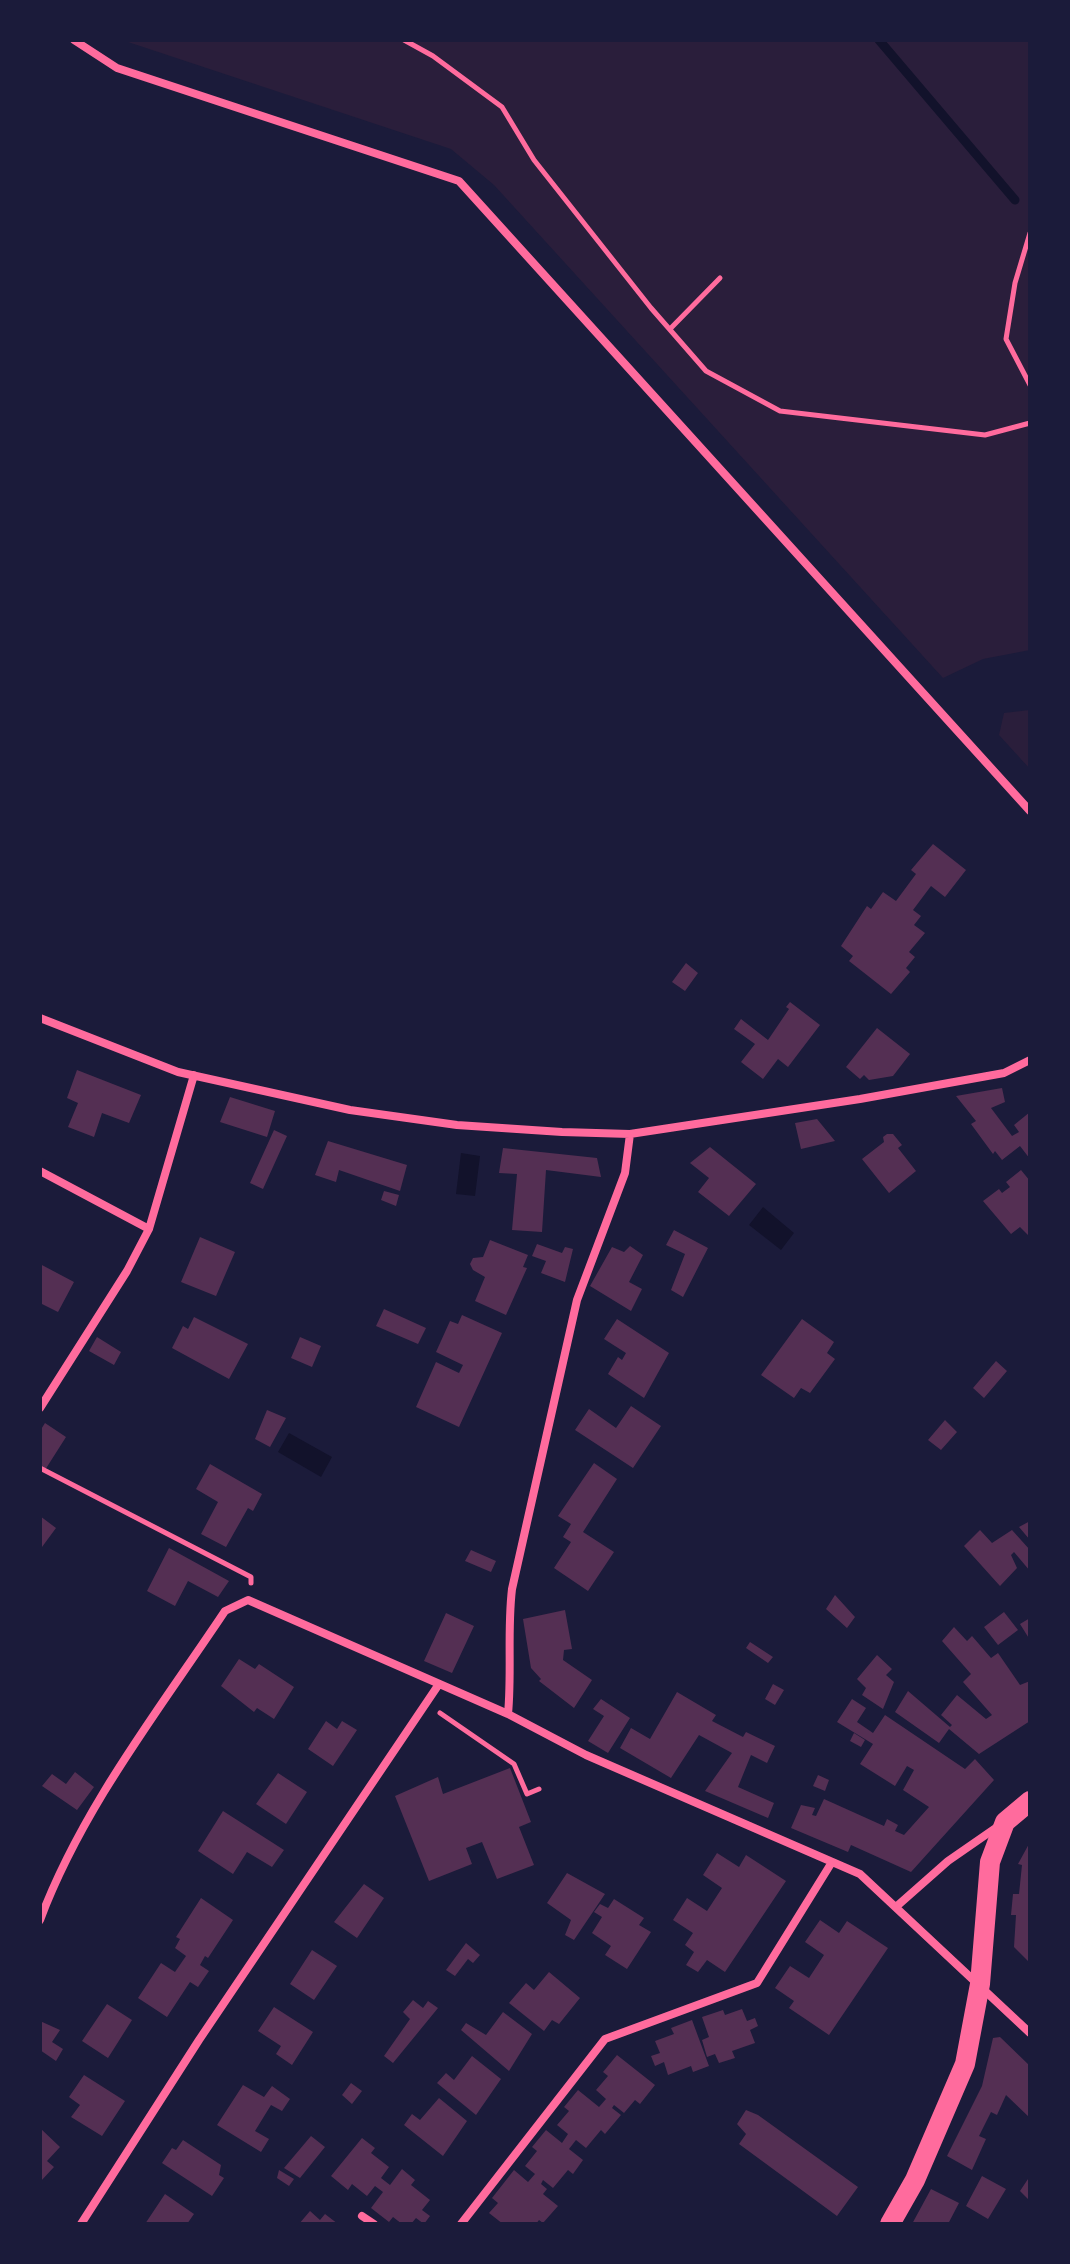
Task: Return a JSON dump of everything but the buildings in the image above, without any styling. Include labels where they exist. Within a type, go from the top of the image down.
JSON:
[{"type":"main road","points":[[890,2224],[915,2180],[965,2064],[980,1984],[990,1862],[1005,1822],[1030,1801]]},
{"type":"street","points":[[74,40],[117,68],[459,181],[1030,811]]},
{"type":"street","points":[[40,1018],[148,1062],[194,1075],[380,1115],[472,1126],[630,1134],[1004,1073],[1030,1060]]},
{"type":"street","points":[[40,1408],[127,1271],[149,1229],[194,1075]]},
{"type":"street","points":[[508,1714],[512,1670],[507,1629],[512,1589],[577,1300],[625,1173],[630,1134]]},
{"type":"street","points":[[40,1171],[149,1229]]},
{"type":"street","points":[[40,1920],[57,1874],[105,1791],[225,1611],[248,1600],[508,1714],[586,1755],[860,1874],[1030,2033]]},
{"type":"street","points":[[81,2224],[199,2040],[439,1684]]},
{"type":"street","points":[[897,1906],[948,1861],[1005,1822]]},
{"type":"street","points":[[461,2224],[605,2039],[757,1983],[832,1862]]},
{"type":"street","points":[[362,2216],[374,2224]]},
{"type":"path","points":[[404,40],[433,56],[502,107],[534,160],[706,371],[780,411],[985,435],[1030,423]]},
{"type":"path","points":[[1030,233],[1015,283],[1006,339],[1030,385]]},
{"type":"path","points":[[670,329],[720,278]]},
{"type":"path","points":[[40,1468],[251,1577],[248,1600]]},
{"type":"path","points":[[427,1702],[514,1764],[527,1794],[539,1789]]},
{"type":"shaded area","points":[[122,40],[1030,40],[1030,650],[983,659],[943,678],[494,185],[451,149]]},
{"type":"shaded area","points":[[1030,710],[1030,769],[999,735],[1004,713]]},
{"type":"shaded area","points":[[461,1153],[480,1156],[475,1196],[456,1194]]},
{"type":"shaded area","points":[[763,1207],[794,1233],[781,1250],[749,1225]]},
{"type":"shaded area","points":[[289,1433],[332,1457],[321,1477],[278,1452]]},
{"type":"waterway","points":[[879,40],[1015,200]]}]
